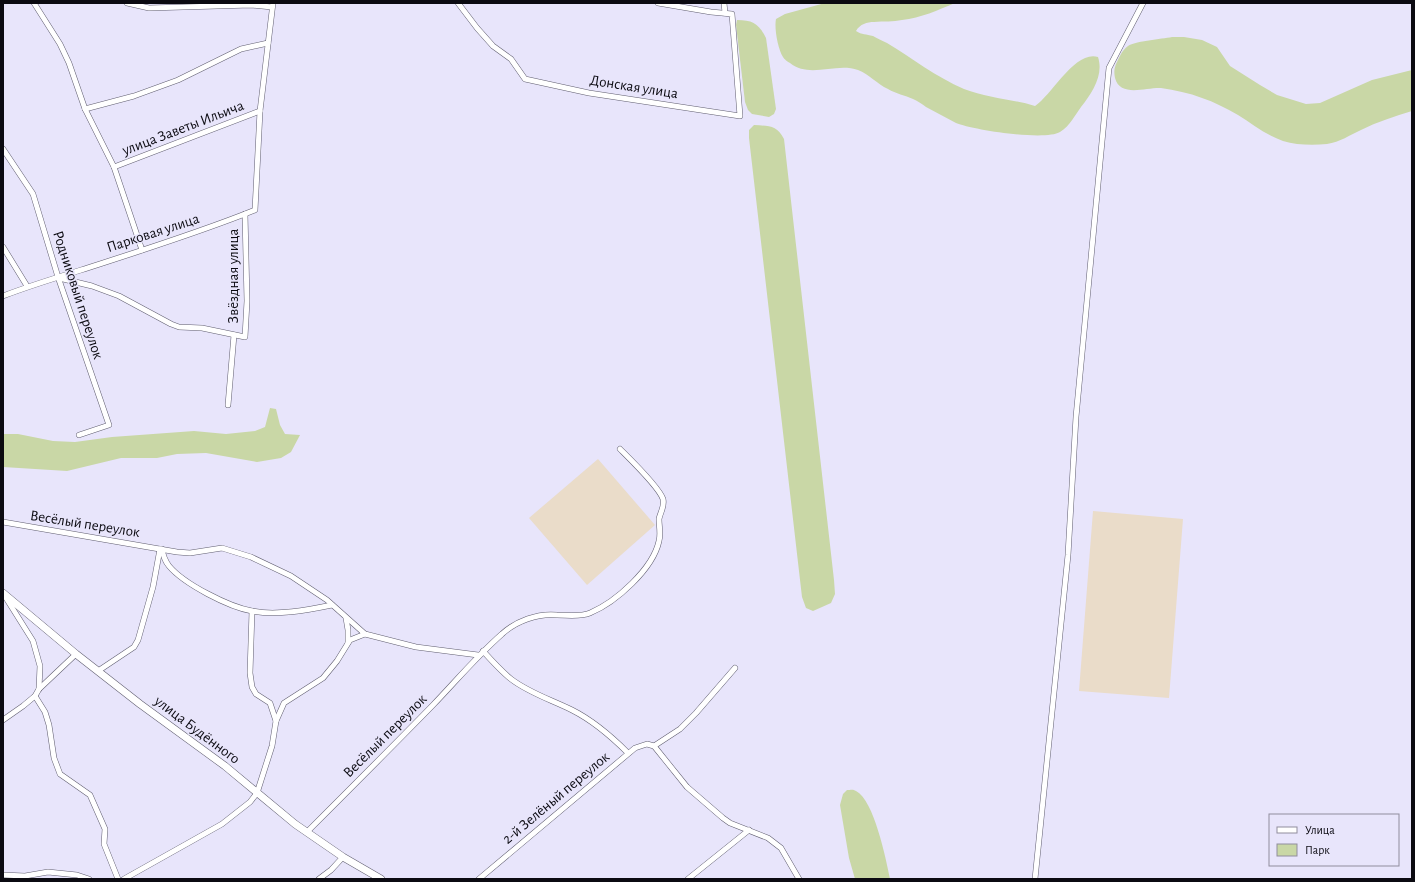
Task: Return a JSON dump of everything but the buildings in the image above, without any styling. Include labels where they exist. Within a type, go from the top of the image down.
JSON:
[{"type":"main road","name":"улица Будённого","points":[[3,593],[76,654],[140,704],[225,766],[295,824],[343,857],[381,879]]},
{"type":"street","name":"улица Заветы Ильича","points":[[34,3],[60,44],[69,63],[85,109],[114,167],[142,250]]},
{"type":"street","points":[[127,3],[149,8],[272,5],[260,111]]},
{"type":"street","name":"Донская улица","points":[[458,3],[493,46],[511,59],[525,79],[589,93],[740,116],[732,14],[725,13]]},
{"type":"street","points":[[658,3],[725,13],[724,3]]},
{"type":"street","points":[[1035,879],[1068,555],[1076,417],[1109,68],[1143,3]]},
{"type":"street","points":[[85,109],[134,96],[178,80],[241,49],[268,43]]},
{"type":"street","name":"улица Заветы Ильича","points":[[114,167],[260,111]]},
{"type":"street","name":"Парковая улица","points":[[3,296],[28,286],[58,278],[210,227],[255,210],[260,111]]},
{"type":"street","name":"Родниковый переулок","points":[[3,149],[33,194],[58,278],[109,425],[79,435]]},
{"type":"street","name":"Звёздная улица","points":[[245,214],[247,301],[245,337]]},
{"type":"street","points":[[3,247],[28,286]]},
{"type":"street","name":"Парковая улица","points":[[58,278],[92,286],[119,296],[179,327],[202,328],[245,337]]},
{"type":"street","name":"Звёздная улица","points":[[228,405],[234,335]]},
{"type":"street","name":"Весёлый переулок","points":[[308,832],[450,687],[478,655],[503,632],[517,624],[539,616],[557,614],[577,616],[590,613],[620,594],[635,579],[648,563],[659,541],[659,520],[664,503],[662,497],[653,484],[620,449]]},
{"type":"street","name":"Весёлый переулок","points":[[3,522],[177,552],[190,553],[222,548],[251,557],[292,576],[332,605],[365,634],[416,647],[478,655]]},
{"type":"street","points":[[161,549],[168,565],[188,582],[235,606],[252,611],[279,612],[332,605]]},
{"type":"street","points":[[98,671],[134,647],[138,640],[153,587],[161,549]]},
{"type":"street","points":[[3,593],[33,641],[40,666],[39,688]]},
{"type":"street","points":[[252,611],[250,673],[252,687],[256,694],[270,703],[276,721]]},
{"type":"street","points":[[345,617],[348,630],[348,643]]},
{"type":"street","points":[[124,879],[222,824],[241,810],[257,792],[272,746],[276,721],[284,703],[323,678],[348,643],[354,638],[365,634]]},
{"type":"street","points":[[483,651],[512,680],[585,717],[614,738],[628,753]]},
{"type":"street","points":[[3,720],[35,696],[39,688],[76,654]]},
{"type":"street","name":"2-й Зелёный переулок","points":[[479,879],[628,753],[641,745],[648,744],[654,746],[680,729],[735,668]]},
{"type":"street","points":[[35,696],[45,712],[54,758],[60,774],[90,795],[105,829],[104,844],[118,879]]},
{"type":"street","points":[[654,746],[687,786],[722,818],[730,823],[768,838],[781,848],[799,879]]},
{"type":"street","points":[[688,879],[749,830]]},
{"type":"street","points":[[319,879],[331,870],[343,857]]},
{"type":"street","points":[[3,875],[25,876],[48,872],[77,875],[89,879]]},
{"type":"shaded area","points":[[598,459],[655,525],[587,585],[529,518]]},
{"type":"shaded area","points":[[1093,511],[1183,519],[1169,698],[1079,691]]},
{"type":"green space","points":[[825,3],[955,3],[909,19],[866,23],[856,31],[873,36],[887,43],[934,73],[964,89],[973,92],[1035,106],[1072,67],[1081,60],[1089,57],[1098,57],[1098,77],[1089,96],[1069,124],[1060,132],[1040,135],[1009,134],[965,126],[952,121],[915,100],[891,91],[858,70],[841,68],[806,70],[798,68],[785,60],[778,44],[776,19],[785,14]]},
{"type":"green space","points":[[737,20],[755,24],[761,29],[766,38],[776,109],[774,114],[769,117],[752,114],[748,110],[745,102],[736,25]]},
{"type":"green space","points":[[1172,37],[1202,40],[1217,47],[1230,66],[1277,95],[1306,104],[1320,103],[1372,80],[1412,70],[1412,111],[1367,127],[1332,143],[1316,145],[1297,144],[1289,143],[1273,137],[1229,110],[1216,103],[1197,96],[1161,88],[1128,90],[1122,88],[1118,84],[1114,73],[1116,64],[1121,54],[1128,46],[1149,40]]},
{"type":"green space","points":[[754,125],[772,127],[781,134],[784,139],[835,594],[831,603],[813,611],[806,608],[802,597],[749,138],[749,130]]},
{"type":"green space","points":[[270,408],[276,409],[280,425],[285,434],[300,435],[291,452],[281,458],[257,462],[206,453],[177,454],[157,458],[121,458],[67,471],[3,467],[3,434],[18,434],[53,441],[75,442],[112,437],[194,431],[226,434],[255,431],[265,427]]},
{"type":"green space","points":[[847,790],[856,791],[862,797],[874,818],[886,858],[890,879],[855,879],[849,858],[840,805],[843,794]]}]
